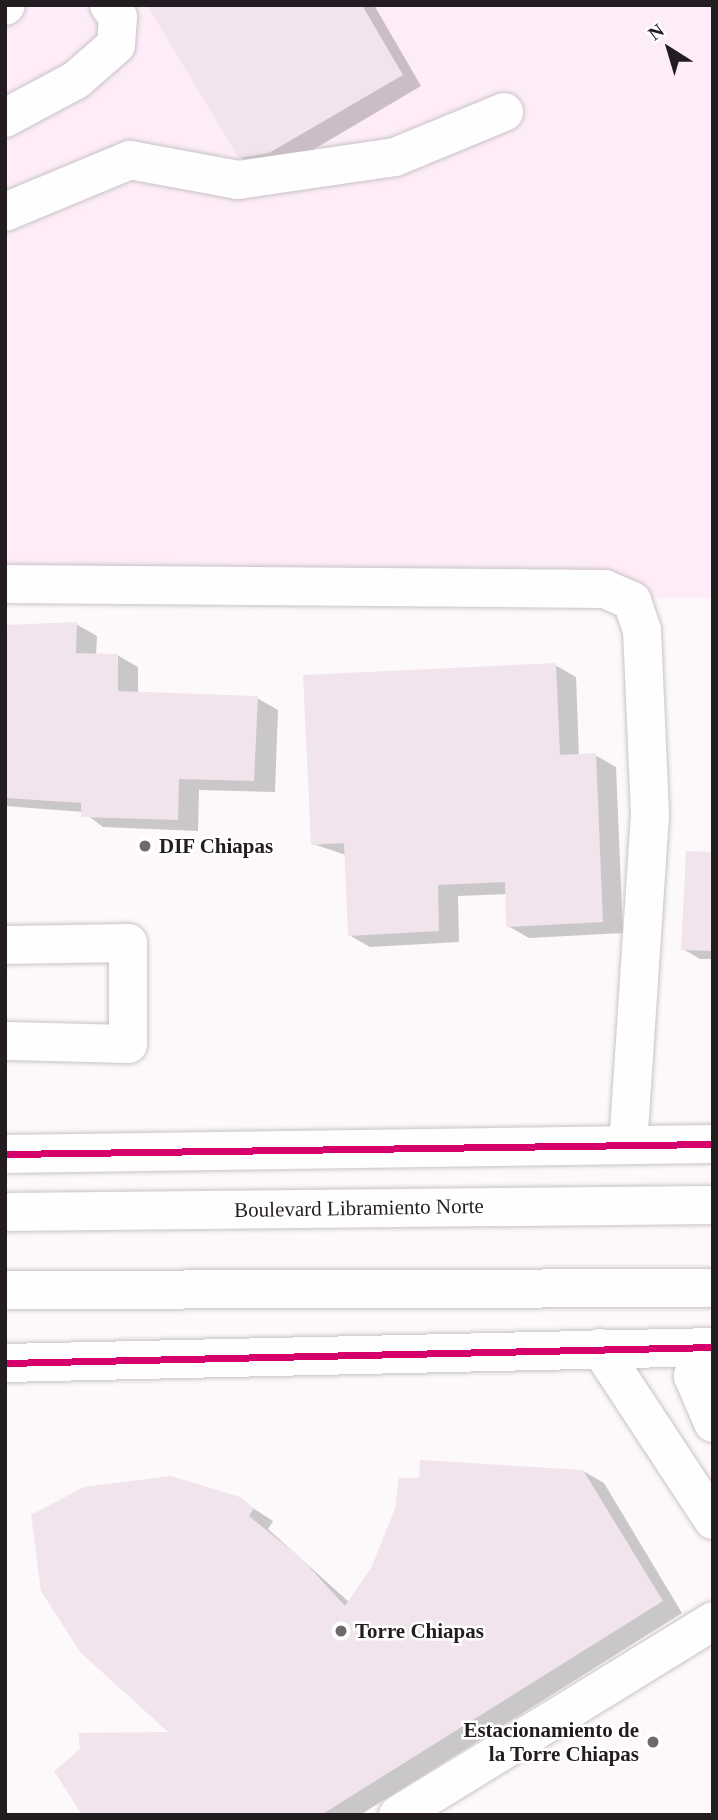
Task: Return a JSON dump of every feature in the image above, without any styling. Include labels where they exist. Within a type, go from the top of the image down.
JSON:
[{"type":"main road","points":[[5,118],[76,80],[116,45],[118,17],[109,5]]},
{"type":"main road","points":[[5,212],[130,160],[238,180],[394,157],[504,112]]},
{"type":"main road","points":[[5,584],[605,589],[632,601],[642,630],[650,815],[628,1144]]},
{"type":"main road","points":[[5,945],[128,943],[128,1044],[5,1041]]},
{"type":"main road","points":[[5,1154],[713,1144]]},
{"type":"main road","name":"Boulevard Libramiento Norte","points":[[5,1212],[713,1205]]},
{"type":"main road","points":[[5,1290],[435,1286],[713,1288]]},
{"type":"main road","points":[[5,1363],[708,1347],[693,1376],[713,1423]]},
{"type":"main road","points":[[600,1348],[713,1520]]},
{"type":"main road","points":[[398,1815],[713,1621]]},
{"type":"shaded area","points":[[5,5],[713,5],[713,598],[5,598]]},
{"type":"building","points":[[147,5],[362,5],[403,75],[269,153],[239,158]]},
{"type":"building","points":[[77,622],[76,653],[118,654],[118,691],[258,696],[254,781],[179,779],[178,820],[81,817],[81,803],[5,798],[5,625]]},
{"type":"building","points":[[556,663],[560,755],[596,753],[603,922],[506,927],[505,882],[438,885],[439,931],[348,936],[344,843],[311,845],[303,675]]},
{"type":"building","points":[[686,851],[713,852],[713,951],[681,950]]},
{"type":"building","name":"Torre Chiapas","points":[[420,1460],[583,1470],[663,1601],[321,1815],[82,1815],[54,1771],[80,1749],[78,1733],[168,1732],[80,1652],[41,1591],[31,1515],[84,1487],[171,1476],[240,1497],[254,1508],[249,1516],[302,1559],[345,1606],[371,1568],[395,1509],[399,1478],[419,1478]]},
{"type":"cycle path","points":[[5,1154],[713,1144]]},
{"type":"cycle path","points":[[5,1363],[713,1347]]},
{"type":"place","name":"DIF Chiapas","points":[[145,846]]},
{"type":"place","name":"Torre Chiapas","points":[[341,1631]]},
{"type":"place","name":"Estacionamiento de la Torre Chiapas","points":[[653,1742]]}]
